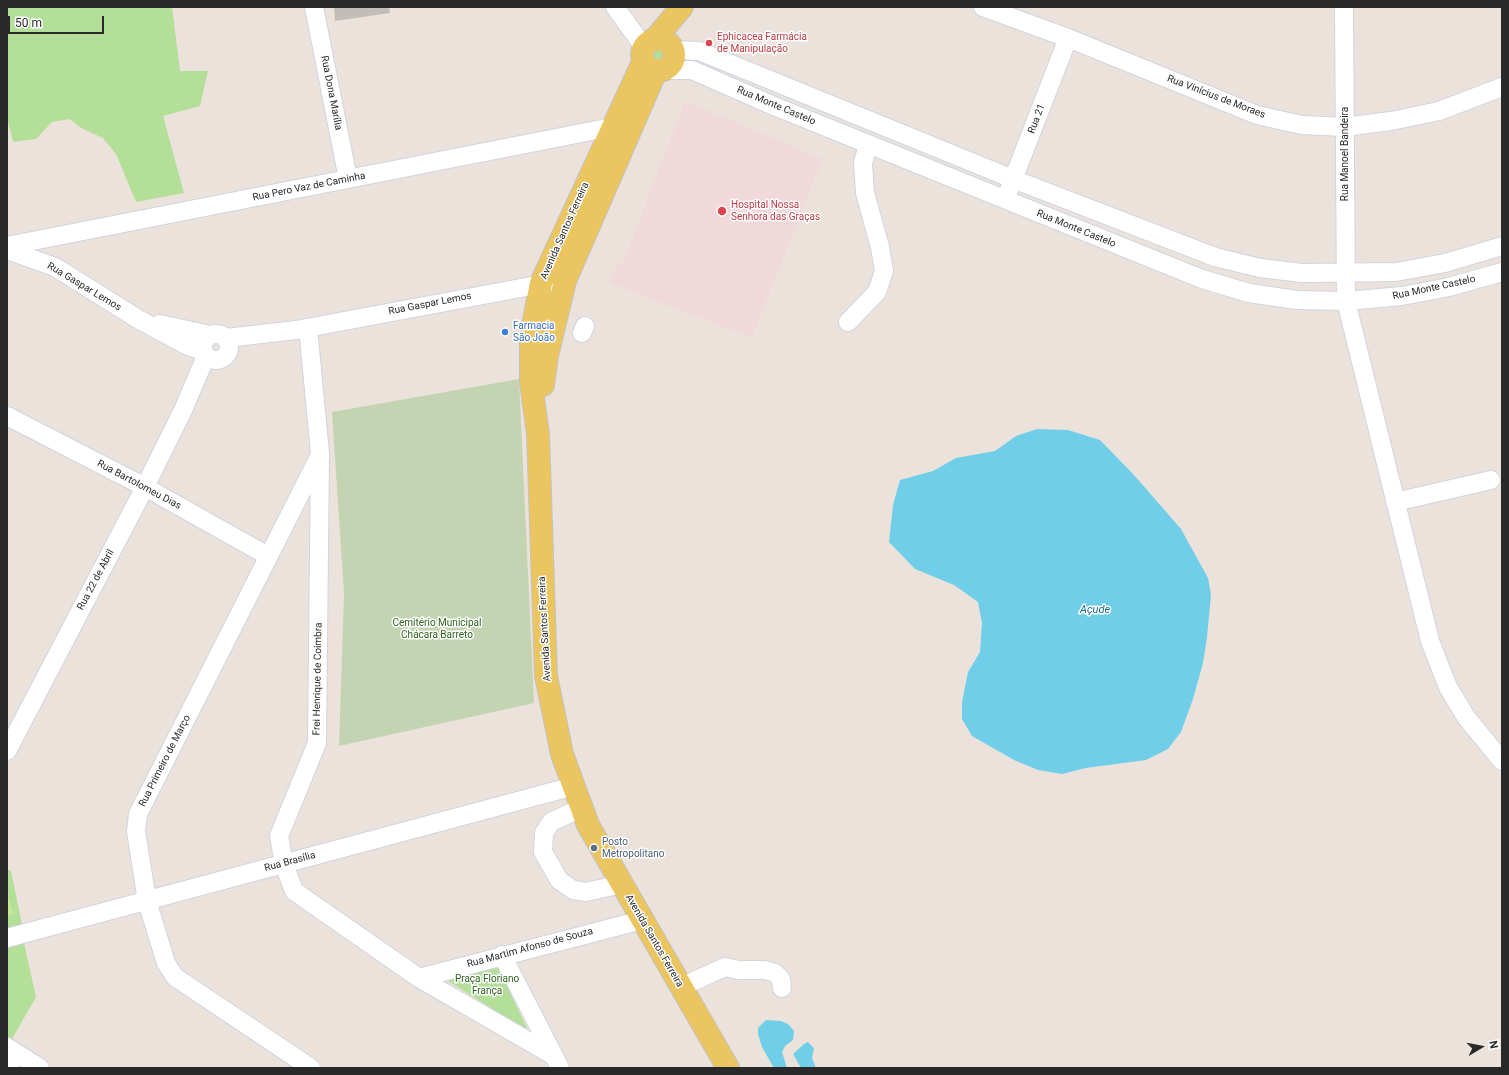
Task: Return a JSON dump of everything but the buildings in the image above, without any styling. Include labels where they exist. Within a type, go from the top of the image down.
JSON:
[{"type":"main road","name":"Avenida Santos Ferreira","points":[[538,434],[546,356],[566,281],[658,55],[682,7]]},
{"type":"main road","name":"Avenida Santos Ferreira","points":[[689,7],[612,127],[541,283],[531,337],[531,383],[538,434],[546,676],[562,754],[588,825],[728,1068]]},
{"type":"street","name":"Rua Dona Marília","points":[[314,7],[348,179]]},
{"type":"street","points":[[615,7],[658,55]]},
{"type":"street","name":"Rua Vinícius de Moraes","points":[[983,7],[1068,38],[1258,115],[1302,125],[1344,127],[1390,121],[1439,111],[1502,87]]},
{"type":"street","name":"Rua Manoel Bandeira","points":[[1344,7],[1346,301],[1430,641],[1448,687],[1466,717],[1502,761]]},
{"type":"street","name":"Rua 21","points":[[1006,201],[1013,179],[1068,38]]},
{"type":"street","name":"Rua Monte Castelo","points":[[658,55],[699,51],[1013,179],[1215,256],[1274,270],[1302,273],[1345,274],[1396,272],[1438,264],[1502,246]]},
{"type":"street","name":"Rua Monte Castelo","points":[[658,55],[774,106],[1006,201],[1202,279],[1249,293],[1297,300],[1346,301],[1402,296],[1449,287],[1502,272]]},
{"type":"street","name":"Rua Pero Vaz de Caminha","points":[[7,246],[612,127]]},
{"type":"street","points":[[848,322],[877,292],[884,271],[865,193],[863,163],[868,145]]},
{"type":"street","name":"Rua Gaspar Lemos","points":[[7,250],[55,267],[138,319],[188,346],[216,348],[302,329],[541,283],[566,281]]},
{"type":"street","name":"Frei Henrique de Coimbra","points":[[302,329],[320,453],[317,743],[279,836],[284,864],[294,892],[419,978],[557,1062]]},
{"type":"street","name":"Rua 22 de Abril","points":[[7,751],[216,348]]},
{"type":"street","name":"Rua Bartolomeu Dias","points":[[7,417],[145,487],[268,556]]},
{"type":"street","name":"Rua Primeiro de Março","points":[[311,1068],[175,977],[166,963],[147,901],[136,831],[138,814],[320,453]]},
{"type":"street","points":[[1395,502],[1491,480]]},
{"type":"street","points":[[1484,740],[1502,738]]},
{"type":"street","name":"Rua Brasília","points":[[7,938],[574,786]]},
{"type":"street","points":[[581,808],[551,822],[544,833],[543,852],[559,880],[573,890],[586,892],[622,884]]},
{"type":"street","name":"Rua Martim Afonso de Souza","points":[[419,978],[502,955],[642,920]]},
{"type":"street","points":[[502,955],[557,1062]]},
{"type":"street","points":[[681,987],[725,967],[739,970],[765,970],[775,973],[781,979],[782,988]]},
{"type":"street","points":[[10,1056],[40,1068]]},
{"type":"shaded area","name":"Hospital Nossa Senhora das Graças","points":[[685,101],[822,159],[752,338],[610,283],[617,263],[622,266]]},
{"type":"green space","points":[[7,7],[172,7],[180,71],[208,71],[200,106],[163,116],[184,193],[136,202],[116,154],[103,138],[81,128],[70,119],[52,122],[36,139],[13,142],[7,118]]},
{"type":"green space","points":[[655,47],[662,48],[666,52],[667,59],[661,66],[650,63],[649,51]]},
{"type":"green space","name":"Cemitério Municipal Chácara Barreto","points":[[519,379],[534,703],[339,746],[344,594],[332,412]]},
{"type":"green space","points":[[7,869],[11,871],[22,925],[7,929]]},
{"type":"green space","points":[[7,890],[13,914],[7,916]]},
{"type":"green space","points":[[24,943],[36,997],[12,1039],[7,1036],[7,947]]},
{"type":"green space","name":"Praça Floriano França","points":[[497,965],[529,1032],[445,979]]},
{"type":"water","name":"Açude","points":[[1037,429],[1068,430],[1100,440],[1134,475],[1181,529],[1208,578],[1211,595],[1207,637],[1203,663],[1193,699],[1181,732],[1168,749],[1146,760],[1086,768],[1062,774],[1038,770],[1014,760],[972,736],[962,719],[962,702],[968,672],[980,652],[982,623],[978,602],[954,585],[915,569],[889,542],[893,505],[900,480],[933,471],[956,458],[995,451],[1016,436]]},
{"type":"water","points":[[766,1020],[781,1021],[788,1024],[794,1031],[793,1040],[785,1046],[782,1052],[787,1068],[774,1068],[762,1047],[758,1034],[758,1028]]},
{"type":"water","points":[[808,1042],[814,1048],[812,1058],[816,1068],[801,1068],[793,1054]]},
{"type":"place","name":"Ephicacea Farmácia de Manipulação","points":[[709,43]]},
{"type":"place","name":"Hospital Nossa Senhora das Graças","points":[[722,211]]},
{"type":"place","name":"Farmacia São João","points":[[505,332]]},
{"type":"place","name":"Posto Metropolitano","points":[[594,848]]}]
